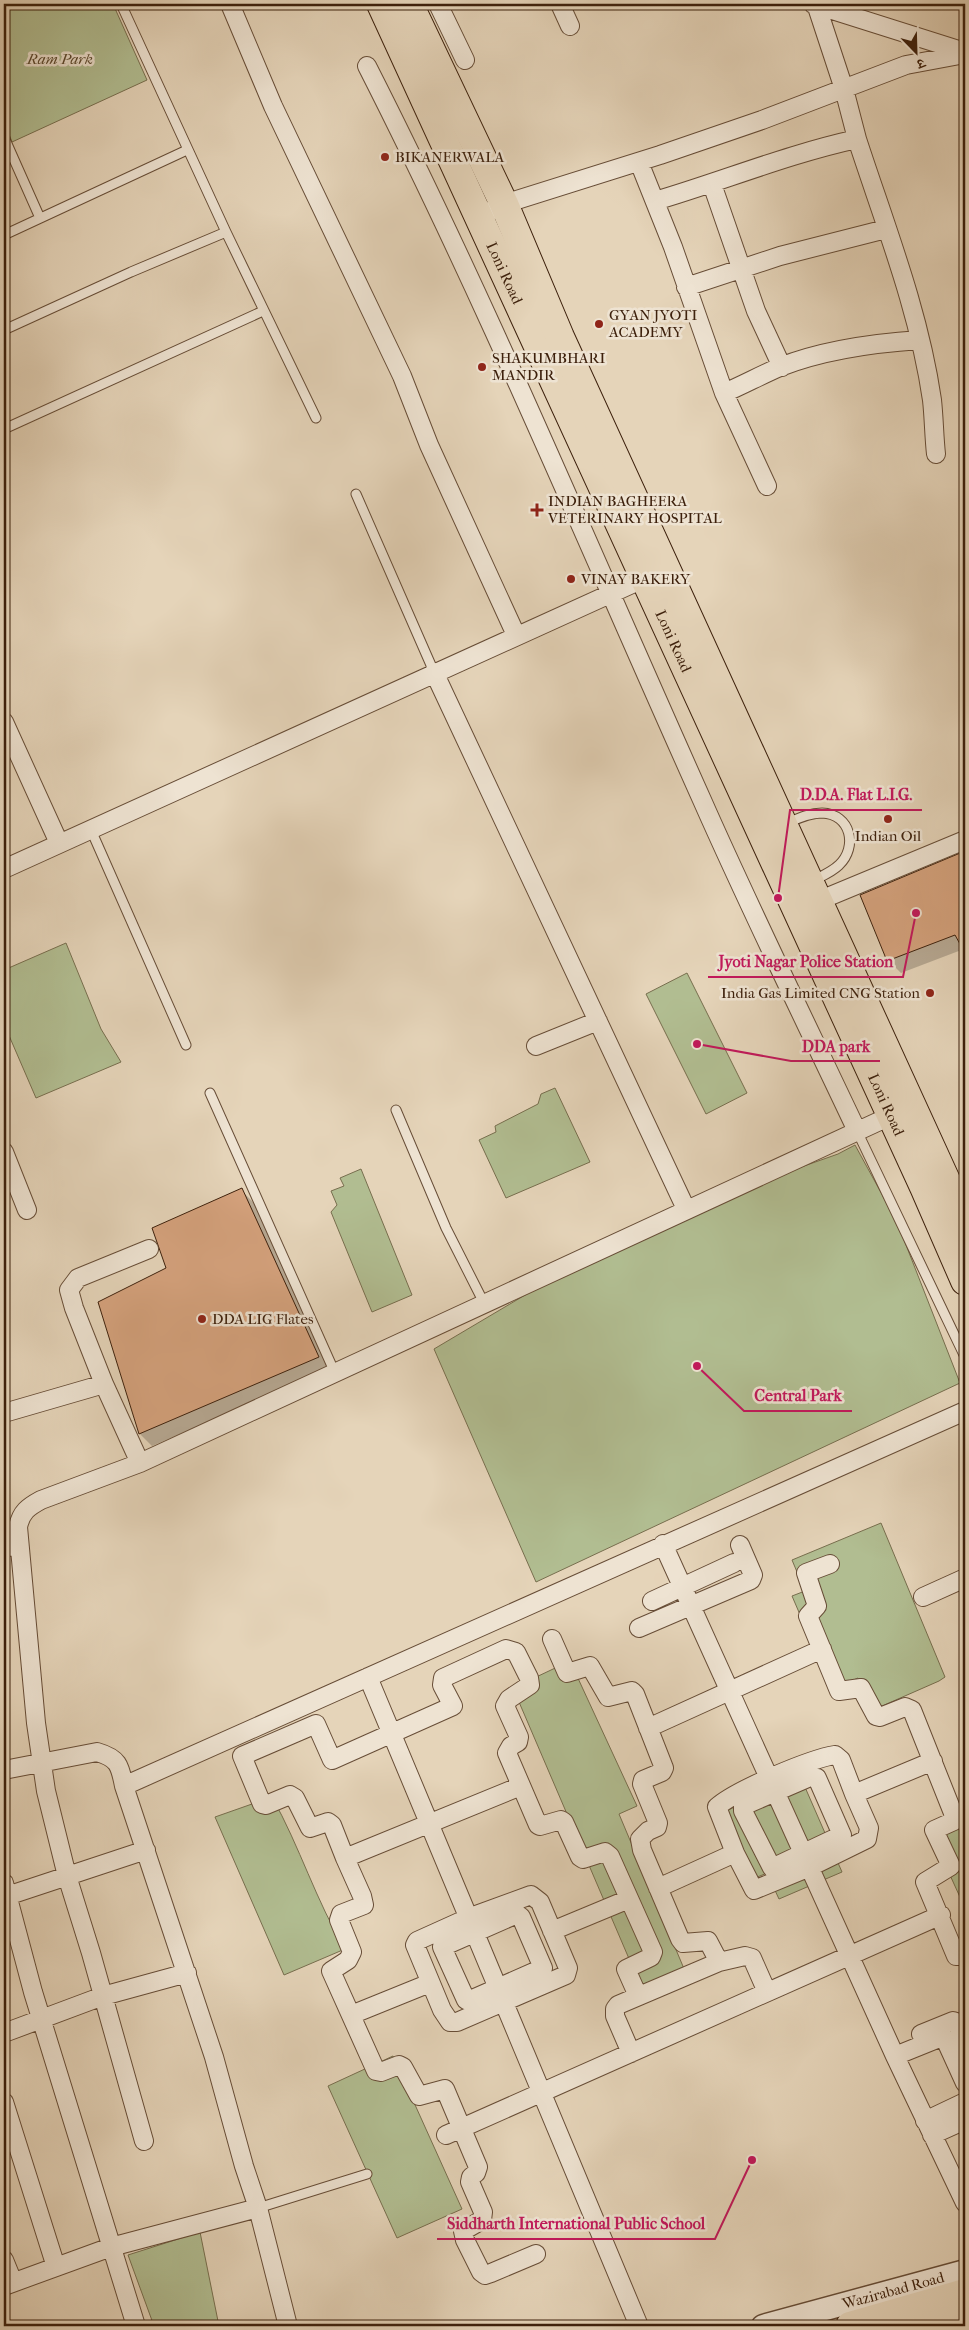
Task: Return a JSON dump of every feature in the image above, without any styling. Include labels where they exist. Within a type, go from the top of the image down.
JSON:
[{"type":"highway","name":"Loni Road","points":[[381,4],[478,217],[655,573],[902,1111],[965,1222]]},
{"type":"highway","name":"Loni Road","points":[[410,4],[504,204],[655,573]]},
{"type":"highway","name":"Loni Road","points":[[772,829],[814,891],[902,1111],[965,1281]]},
{"type":"highway","points":[[850,2326],[965,2294]]},
{"type":"highway","points":[[930,2326],[965,2316]]},
{"type":"street","points":[[230,4],[273,106],[402,376],[429,445],[516,636]]},
{"type":"street","points":[[438,4],[465,60]]},
{"type":"street","points":[[560,4],[570,26]]},
{"type":"street","points":[[814,4],[965,53]]},
{"type":"street","points":[[814,4],[844,90],[857,139],[886,229],[898,258],[920,340],[932,401],[936,454]]},
{"type":"street","points":[[478,217],[504,204],[639,162],[844,90],[906,65],[965,53]]},
{"type":"street","points":[[367,66],[412,154],[526,398],[702,802],[857,1131]]},
{"type":"street","points":[[655,201],[712,184],[816,148],[857,139]]},
{"type":"street","points":[[639,162],[655,201],[724,393],[767,486]]},
{"type":"street","points":[[712,184],[756,311],[782,367]]},
{"type":"street","points":[[686,287],[742,267],[886,229]]},
{"type":"street","points":[[724,393],[782,367],[876,343],[920,340]]},
{"type":"street","points":[[4,869],[655,573]]},
{"type":"street","points":[[434,672],[686,1209]]},
{"type":"street","points":[[4,722],[59,843]]},
{"type":"street","points":[[814,891],[965,840]]},
{"type":"street","points":[[536,1046],[598,1021]]},
{"type":"street","points":[[144,2141],[67,1876],[46,1791],[12,1546],[20,1516],[28,1506],[140,1463],[686,1209],[902,1111]]},
{"type":"street","points":[[4,1152],[27,1210]]},
{"type":"street","points":[[140,1463],[104,1384],[74,1308],[69,1290],[78,1278],[149,1249]]},
{"type":"street","points":[[4,1413],[104,1384]]},
{"type":"street","points":[[124,1786],[663,1544],[965,1411]]},
{"type":"street","points":[[663,1544],[732,1692],[928,2128],[965,2203]]},
{"type":"street","points":[[639,1628],[751,1580],[753,1575],[740,1545]]},
{"type":"street","points":[[652,1601],[734,1564]]},
{"type":"street","points":[[830,1564],[806,1573],[818,1606],[808,1616],[839,1691],[862,1688],[876,1716],[905,1707],[912,1710],[955,1820],[934,1830],[952,1866],[925,1882],[941,1915],[956,1956],[965,1956]]},
{"type":"street","points":[[923,1596],[965,1578]]},
{"type":"street","points":[[552,1639],[567,1673],[590,1666],[608,1698],[632,1691],[664,1768],[662,1772],[643,1780],[642,1784],[658,1823],[657,1828],[648,1832],[640,1839],[642,1850],[680,1939],[684,1943],[708,1941],[719,1962]]},
{"type":"street","points":[[536,2254],[485,2275],[481,2272],[465,2240],[463,2231],[468,2226],[482,2220],[483,2212],[470,2182],[471,2177],[476,2174],[478,2168],[445,2089],[423,2097],[418,2096],[403,2067],[399,2065],[381,2072],[376,2071],[332,1971],[348,1960],[352,1952],[339,1920],[341,1914],[364,1905],[332,1825],[328,1822],[310,1828],[295,1798],[290,1795],[266,1805],[262,1804],[242,1756],[314,1724],[318,1727],[332,1760],[453,1706],[442,1685],[443,1678],[506,1649],[513,1650],[516,1652],[529,1678],[530,1685],[509,1699],[505,1706],[519,1737],[518,1742],[511,1746],[507,1753],[540,1826],[561,1820],[564,1822],[580,1857],[583,1858],[605,1852],[610,1856],[653,1952],[651,1957],[626,1969],[638,1996]]},
{"type":"street","points":[[648,1728],[732,1692],[822,1649]]},
{"type":"street","points":[[368,1676],[639,2326]]},
{"type":"street","points":[[4,1770],[97,1752],[112,1756],[120,1768],[124,1786],[187,1973],[258,2208],[288,2326]]},
{"type":"street","points":[[836,1755],[841,1760],[854,1794],[869,1828],[867,1839],[807,1861],[772,1868],[743,1811],[744,1806],[773,1785],[836,1755]]},
{"type":"street","points":[[854,1794],[932,1762]]},
{"type":"street","points":[[810,1777],[818,1778],[842,1833],[841,1837],[807,1861],[754,1890],[735,1852],[717,1807],[735,1794],[810,1777]]},
{"type":"street","points":[[345,1858],[521,1786]]},
{"type":"street","points":[[136,2326],[41,2019],[5,1891],[67,1876],[146,1850]]},
{"type":"street","points":[[658,1888],[735,1852]]},
{"type":"street","points":[[531,1895],[540,1902],[568,1968],[566,1975],[501,1995],[466,2000],[443,1948],[444,1944],[472,1925],[531,1895]]},
{"type":"street","points":[[552,1931],[629,1899]]},
{"type":"street","points":[[518,1914],[543,1968],[457,2022],[450,2022],[442,2010],[430,1983],[415,1946],[417,1941],[518,1914]]},
{"type":"street","points":[[446,2135],[941,1915]]},
{"type":"street","points":[[631,2053],[615,2016],[615,2009],[638,1996],[719,1962],[745,1956],[752,1958],[767,1992]]},
{"type":"street","points":[[4,2033],[103,1996],[187,1973]]},
{"type":"street","points":[[351,2015],[430,1983]]},
{"type":"street","points":[[893,2051],[953,2021],[956,2022],[965,2042]]},
{"type":"street","points":[[893,2051],[942,2038],[945,2039],[965,2083]]},
{"type":"street","points":[[4,2102],[56,2267]]},
{"type":"street","points":[[928,2128],[965,2102]]},
{"type":"street","points":[[928,2128],[965,2120]]},
{"type":"street","points":[[4,2260],[8,2284],[111,2247],[258,2208]]},
{"type":"street","name":"Wazirabad Road","points":[[763,2326],[965,2270]]},
{"type":"lane","points":[[121,4],[187,150],[316,418]]},
{"type":"lane","points":[[4,137],[40,218]]},
{"type":"lane","points":[[4,235],[187,150]]},
{"type":"lane","points":[[4,330],[130,272],[226,232]]},
{"type":"lane","points":[[4,429],[263,311]]},
{"type":"lane","points":[[356,494],[434,672]]},
{"type":"lane","points":[[772,829],[809,815],[824,813],[846,824],[851,834],[850,848],[841,864],[814,891]]},
{"type":"lane","points":[[91,830],[186,1044]]},
{"type":"lane","points":[[210,1093],[335,1373]]},
{"type":"lane","points":[[396,1110],[446,1228],[484,1303]]},
{"type":"lane","points":[[857,1131],[965,1357]]},
{"type":"lane","points":[[258,2208],[367,2174]]},
{"type":"green space","name":"Ram Park","points":[[4,4],[113,4],[147,80],[12,142],[4,121]]},
{"type":"green space","points":[[66,943],[101,1029],[121,1062],[36,1098],[4,1024],[4,970]]},
{"type":"green space","points":[[687,973],[747,1093],[706,1114],[646,994]]},
{"type":"green space","points":[[555,1088],[590,1162],[506,1198],[479,1140],[496,1132],[495,1126],[538,1104],[541,1094]]},
{"type":"green space","points":[[855,1145],[897,1222],[960,1383],[536,1582],[434,1349],[542,1285],[787,1172],[838,1154]]},
{"type":"green space","points":[[361,1169],[412,1295],[372,1312],[331,1212],[337,1205],[331,1191],[344,1186],[340,1178]]},
{"type":"green space","points":[[881,1523],[945,1677],[873,1710],[858,1678],[832,1689],[792,1596],[805,1591],[792,1560]]},
{"type":"green space","points":[[570,1661],[637,1806],[619,1814],[690,1983],[638,2005],[633,1968],[513,1688]]},
{"type":"green space","points":[[801,1778],[842,1872],[779,1899],[767,1873],[743,1883],[714,1816]]},
{"type":"green space","points":[[272,1797],[325,1912],[345,1949],[284,1975],[215,1817]]},
{"type":"green space","points":[[965,1810],[965,1908],[928,1827]]},
{"type":"green space","points":[[393,2056],[462,2209],[397,2238],[328,2086]]},
{"type":"green space","points":[[200,2232],[219,2326],[154,2326],[128,2255]]},
{"type":"building","points":[[965,851],[965,953],[955,935],[887,961],[860,895]]},
{"type":"building","name":"DDA LIG Flates","points":[[242,1188],[319,1357],[139,1434],[98,1302],[166,1268],[152,1228]]},
{"type":"place","name":"BIKANERWALA","points":[[385,157]]},
{"type":"place","name":"GYAN JYOTI ACADEMY","points":[[599,324]]},
{"type":"place","name":"SHAKUMBHARI MANDIR","points":[[482,367]]},
{"type":"place","name":"INDIAN BAGHEERA VETERINARY HOSPITAL","points":[[537,510]]},
{"type":"place","name":"VINAY BAKERY","points":[[571,579]]},
{"type":"place","name":"Indian Oil","points":[[888,819]]},
{"type":"place","name":"D.D.A. Flat L.I.G.","points":[[778,898]]},
{"type":"place","name":"Jyoti Nagar Police Station","points":[[916,913]]},
{"type":"place","name":"India Gas Limited CNG Station","points":[[930,993]]},
{"type":"place","name":"DDA park","points":[[697,1044]]},
{"type":"place","name":"DDA LIG Flates","points":[[202,1319]]},
{"type":"place","name":"Central Park","points":[[697,1366]]},
{"type":"place","name":"Siddharth International Public School","points":[[752,2160]]}]
